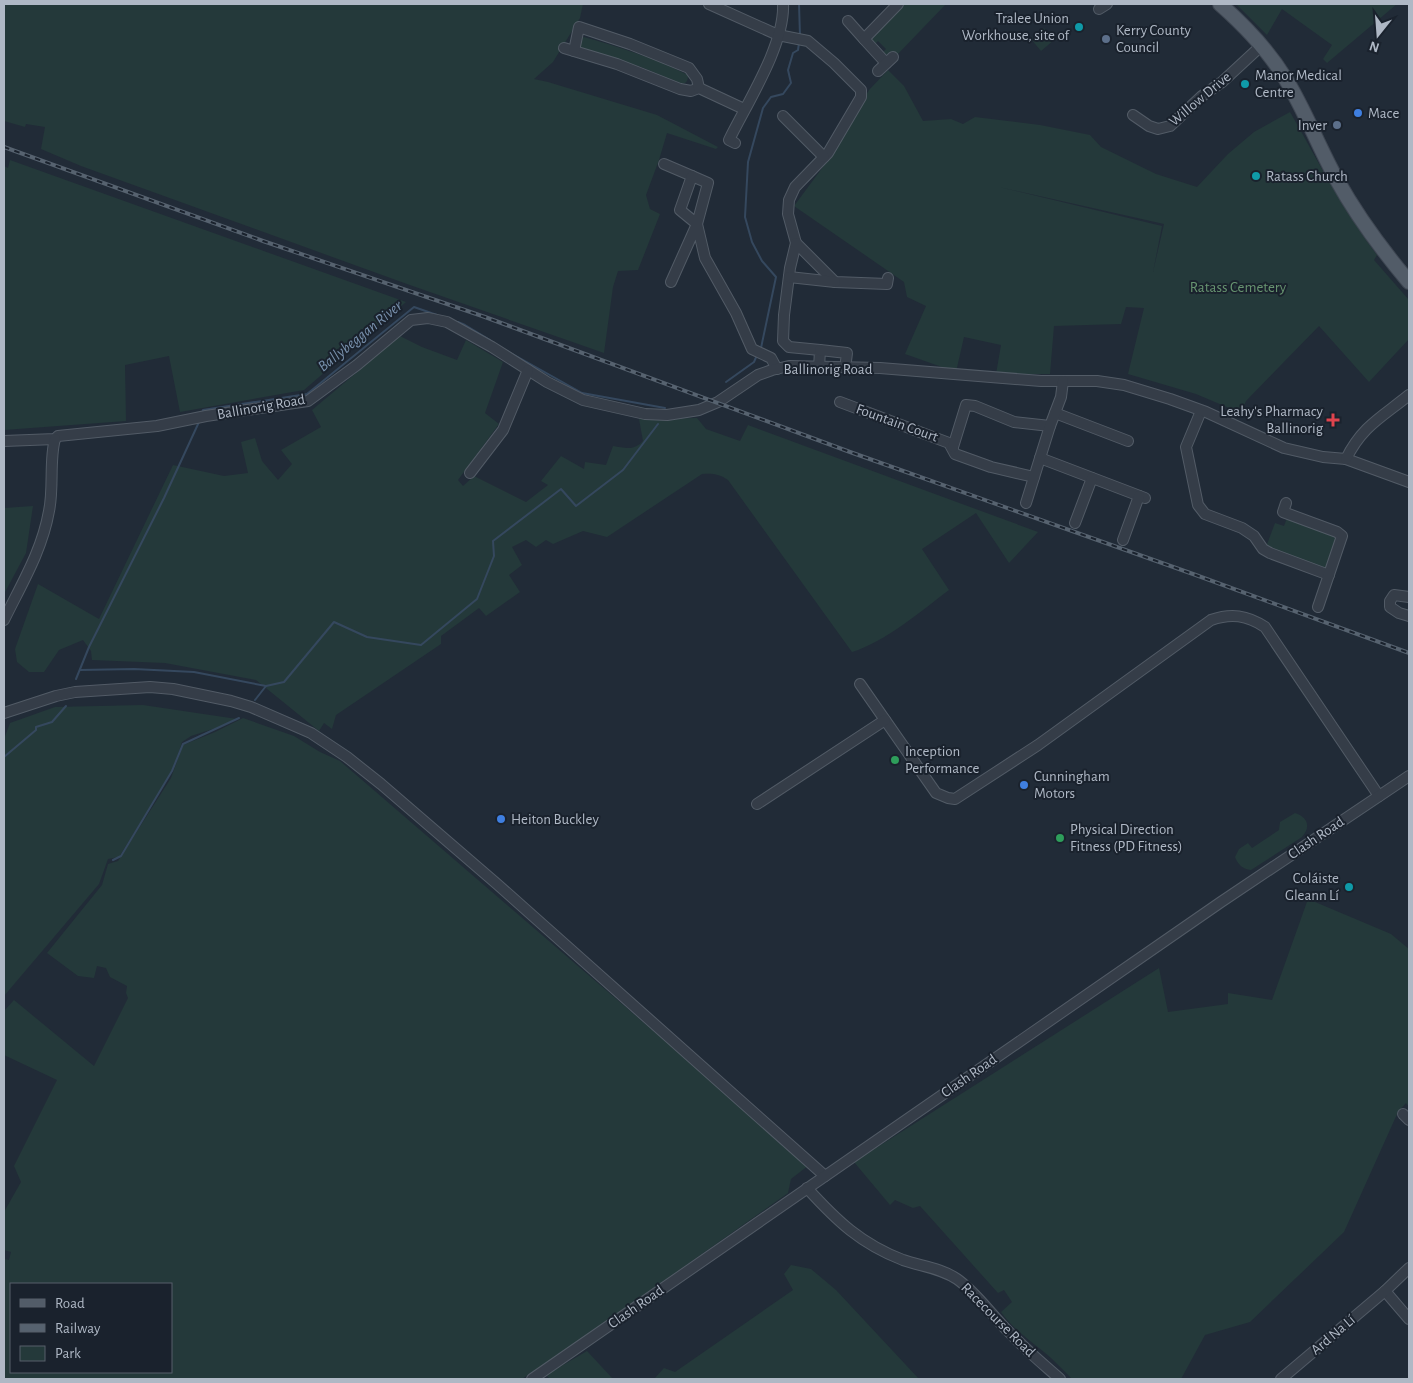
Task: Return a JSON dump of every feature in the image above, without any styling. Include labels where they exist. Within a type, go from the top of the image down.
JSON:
[{"type":"main road","points":[[1220,4],[1262,45],[1294,94],[1351,205],[1409,282]]},
{"type":"street","points":[[710,4],[778,35],[808,41],[861,90],[861,97],[828,152],[794,187],[789,200],[788,214],[796,243],[790,268],[783,341],[789,347],[847,353],[846,361]]},
{"type":"street","points":[[735,143],[729,140],[768,65],[778,35],[783,4]]},
{"type":"street","points":[[864,39],[898,4]]},
{"type":"street","points":[[848,21],[864,39],[890,60],[878,72]]},
{"type":"street","points":[[699,88],[697,79],[689,68],[579,26],[569,49],[617,64],[680,89],[690,90],[699,88],[744,109]]},
{"type":"street","name":"Willow Drive","points":[[1133,114],[1149,126],[1158,129],[1170,126],[1262,45]]},
{"type":"street","points":[[783,116],[824,157]]},
{"type":"street","points":[[664,164],[708,183],[697,224],[670,282]]},
{"type":"street","points":[[692,176],[680,210],[697,224],[705,258],[736,313],[752,349],[771,358],[777,369]]},
{"type":"street","points":[[796,243],[835,282]]},
{"type":"street","points":[[790,277],[835,282],[887,284],[888,278]]},
{"type":"street","name":"Ballinorig Road","points":[[4,441],[54,439],[58,436],[157,426],[206,416],[308,401],[411,320],[428,318],[447,322],[583,400],[645,414],[668,416],[699,410],[718,402],[758,375],[789,366],[880,368],[1097,382],[1124,385],[1170,399],[1202,411],[1284,448],[1323,457],[1346,459],[1409,482]]},
{"type":"street","points":[[819,368],[820,350]]},
{"type":"street","points":[[470,473],[503,430],[528,370]]},
{"type":"street","points":[[1026,503],[1050,426],[1061,398],[1063,381]]},
{"type":"street","points":[[1346,459],[1364,431],[1409,395]]},
{"type":"street","name":"Fountain Court","points":[[840,402],[950,443],[955,454],[1034,477]]},
{"type":"street","name":"Fountain Court","points":[[953,447],[966,405],[975,406],[1014,422],[1050,426]]},
{"type":"street","points":[[1202,411],[1186,447],[1198,505],[1205,514],[1235,525],[1254,536],[1263,549],[1329,575]]},
{"type":"street","points":[[1055,413],[1128,440]]},
{"type":"street","points":[[4,620],[36,557],[44,532],[52,492],[54,439]]},
{"type":"street","points":[[1040,458],[1142,497],[1123,540]]},
{"type":"street","points":[[1075,523],[1092,478]]},
{"type":"street","points":[[1286,503],[1283,512],[1337,532],[1342,536],[1318,607]]},
{"type":"street","points":[[1409,597],[1394,595],[1390,601],[1390,607],[1399,613],[1409,616]]},
{"type":"street","points":[[860,684],[936,793],[955,799],[1038,745],[1211,620],[1224,616],[1239,616],[1253,619],[1265,627],[1380,796]]},
{"type":"street","points":[[4,713],[49,698],[75,692],[150,687],[173,689],[231,701],[251,707],[311,733],[347,757],[382,784],[825,1176]]},
{"type":"street","points":[[757,804],[885,720]]},
{"type":"street","name":"Clash Road","points":[[532,1379],[1228,897],[1409,776]]},
{"type":"street","name":"Racecourse Road","points":[[808,1188],[837,1219],[872,1246],[958,1280],[1054,1377]]},
{"type":"street","name":"Ard Na Lí","points":[[1281,1379],[1385,1291],[1409,1268]]},
{"type":"street","points":[[1385,1291],[1409,1319]]},
{"type":"green space","points":[[4,4],[583,4],[580,18],[553,62],[534,79],[657,115],[718,147],[716,149],[667,133],[646,195],[650,209],[660,214],[638,270],[618,271],[613,287],[604,353],[81,166],[41,149],[45,127],[26,124],[25,127],[4,121]]},
{"type":"green space","points":[[905,4],[946,4],[895,57],[890,53],[881,54],[886,49],[878,41],[874,45],[871,42]]},
{"type":"green space","points":[[1236,4],[1397,4],[1327,63],[1323,59],[1332,45],[1282,9],[1267,35]]},
{"type":"green space","points":[[1044,28],[1054,40],[1041,51],[1031,39]]},
{"type":"green space","points":[[584,37],[663,63],[688,75],[687,80],[682,84],[641,67],[581,48],[579,44],[581,38]]},
{"type":"green space","name":"Ratass Cemetery","points":[[888,70],[904,86],[923,121],[951,119],[963,124],[975,117],[1040,125],[1090,135],[1101,147],[1156,174],[1197,187],[1228,154],[1254,132],[1290,112],[1342,203],[1377,255],[1374,260],[1409,300],[1409,339],[1369,382],[1319,326],[1246,401],[1241,413],[1196,394],[1128,374],[1144,308],[1126,307],[1121,324],[1054,326],[1050,374],[996,374],[1001,345],[964,337],[956,372],[905,354],[926,306],[907,297],[904,282],[794,206],[834,152],[869,90]],"holes":[[[999,187],[1164,224],[1153,272],[1162,226]]]},
{"type":"green space","points":[[10,160],[406,302],[304,390],[180,412],[169,356],[125,365],[126,421],[4,430],[4,166],[8,168]]},
{"type":"green space","points":[[400,336],[422,347],[457,360],[466,340],[503,362],[485,413],[499,424],[458,480],[463,486],[474,476],[526,502],[548,485],[541,481],[561,456],[584,469],[585,462],[606,465],[613,446],[633,448],[643,441],[639,419],[697,418],[706,429],[740,441],[748,425],[1038,532],[1009,563],[976,513],[922,549],[949,590],[890,634],[852,652],[728,480],[716,474],[702,474],[607,537],[583,531],[553,544],[546,540],[536,547],[526,540],[512,547],[522,565],[509,575],[520,592],[486,616],[479,608],[441,636],[441,644],[336,715],[332,729],[324,723],[319,731],[256,680],[165,663],[92,660],[91,651],[83,640],[59,650],[44,672],[29,672],[17,662],[15,649],[38,584],[99,619],[173,465],[224,476],[248,473],[241,442],[255,438],[262,461],[278,480],[292,464],[281,450],[321,427],[312,410]]},
{"type":"green space","points":[[33,506],[26,553],[4,594],[4,508]]},
{"type":"green space","points":[[1287,518],[1334,535],[1337,539],[1328,567],[1325,569],[1266,547],[1275,523],[1284,526]]},
{"type":"green space","points":[[143,705],[237,719],[191,736],[182,742],[174,768],[119,857],[108,859],[99,884],[4,996],[4,739],[10,723],[55,707]]},
{"type":"green space","points":[[243,718],[294,736],[320,752],[340,761],[809,1165],[791,1179],[788,1193],[582,1339],[522,1379],[5,1379],[4,1259],[9,1260],[11,1252],[4,1250],[4,1212],[21,1182],[14,1166],[57,1080],[4,1055],[4,1011],[14,1000],[94,1066],[128,998],[126,993],[127,986],[110,977],[106,968],[97,966],[94,978],[78,976],[47,953],[102,885],[108,864],[118,861],[171,778],[183,745]]},
{"type":"green space","points":[[1295,813],[1303,817],[1307,823],[1307,830],[1302,837],[1251,870],[1243,868],[1239,864],[1235,857],[1239,849],[1248,843],[1252,848],[1279,830],[1280,822]]},
{"type":"green space","points":[[1308,899],[1391,934],[1409,949],[1409,1107],[1406,1103],[1398,1112],[1344,1232],[1250,1322],[1205,1335],[1181,1379],[1072,1379],[1051,1358],[1011,1324],[1001,1312],[1012,1302],[1004,1290],[998,1293],[920,1206],[913,1208],[895,1200],[890,1205],[854,1162],[1159,968],[1168,1012],[1228,1004],[1228,993],[1272,1000]]},
{"type":"green space","points":[[791,1265],[811,1269],[836,1290],[919,1379],[654,1379],[664,1368],[675,1372],[793,1290],[784,1274]]},
{"type":"green space","points":[[587,1351],[613,1379],[550,1379],[546,1375]]},
{"type":"waterway","name":"Ballybeggan River","points":[[799,4],[800,36]]},
{"type":"waterway","name":"Ballybeggan River","points":[[761,348],[776,277],[762,261],[752,242],[745,217],[748,162],[763,108],[771,97],[783,94],[791,83],[788,70],[793,53],[798,50],[799,43]]},
{"type":"waterway","name":"Ballybeggan River","points":[[202,413],[203,410],[307,394],[414,307],[437,315]]},
{"type":"waterway","name":"Ballybeggan River","points":[[458,322],[490,340]]},
{"type":"waterway","name":"Ballybeggan River","points":[[507,351],[582,393],[665,408]]},
{"type":"waterway","name":"Ballybeggan River","points":[[726,382],[754,362],[757,355]]},
{"type":"waterway","name":"Ballybeggan River","points":[[76,679],[89,647],[164,498],[199,422]]},
{"type":"waterway","points":[[255,700],[266,686],[284,682],[334,622],[367,637],[421,645],[477,599],[494,556],[493,541],[561,489],[576,506],[623,470],[658,424]]},
{"type":"waterway","points":[[80,670],[134,669],[194,672],[266,686]]},
{"type":"waterway","name":"Ballybeggan River","points":[[4,757],[36,730],[36,727],[52,722],[66,706]]},
{"type":"waterway","points":[[113,860],[121,856],[172,771],[183,744],[239,718]]},
{"type":"railway","points":[[4,147],[263,241],[485,317],[850,452],[1409,653]]},
{"type":"place","name":"Tralee Union Workhouse, site of","points":[[1079,27]]},
{"type":"place","name":"Kerry County Council","points":[[1106,39]]},
{"type":"place","name":"Manor Medical Centre","points":[[1245,84]]},
{"type":"place","name":"Mace","points":[[1358,113]]},
{"type":"place","name":"Inver","points":[[1337,125]]},
{"type":"place","name":"Ratass Church","points":[[1256,176]]},
{"type":"place","name":"Leahy's Pharmacy Ballinorig","points":[[1333,420]]},
{"type":"place","name":"Inception Performance","points":[[895,760]]},
{"type":"place","name":"Cunningham Motors","points":[[1024,785]]},
{"type":"place","name":"Heiton Buckley","points":[[501,819]]},
{"type":"place","name":"Physical Direction Fitness (PD Fitness)","points":[[1060,838]]},
{"type":"place","name":"Coláiste Gleann Lí","points":[[1349,887]]}]
